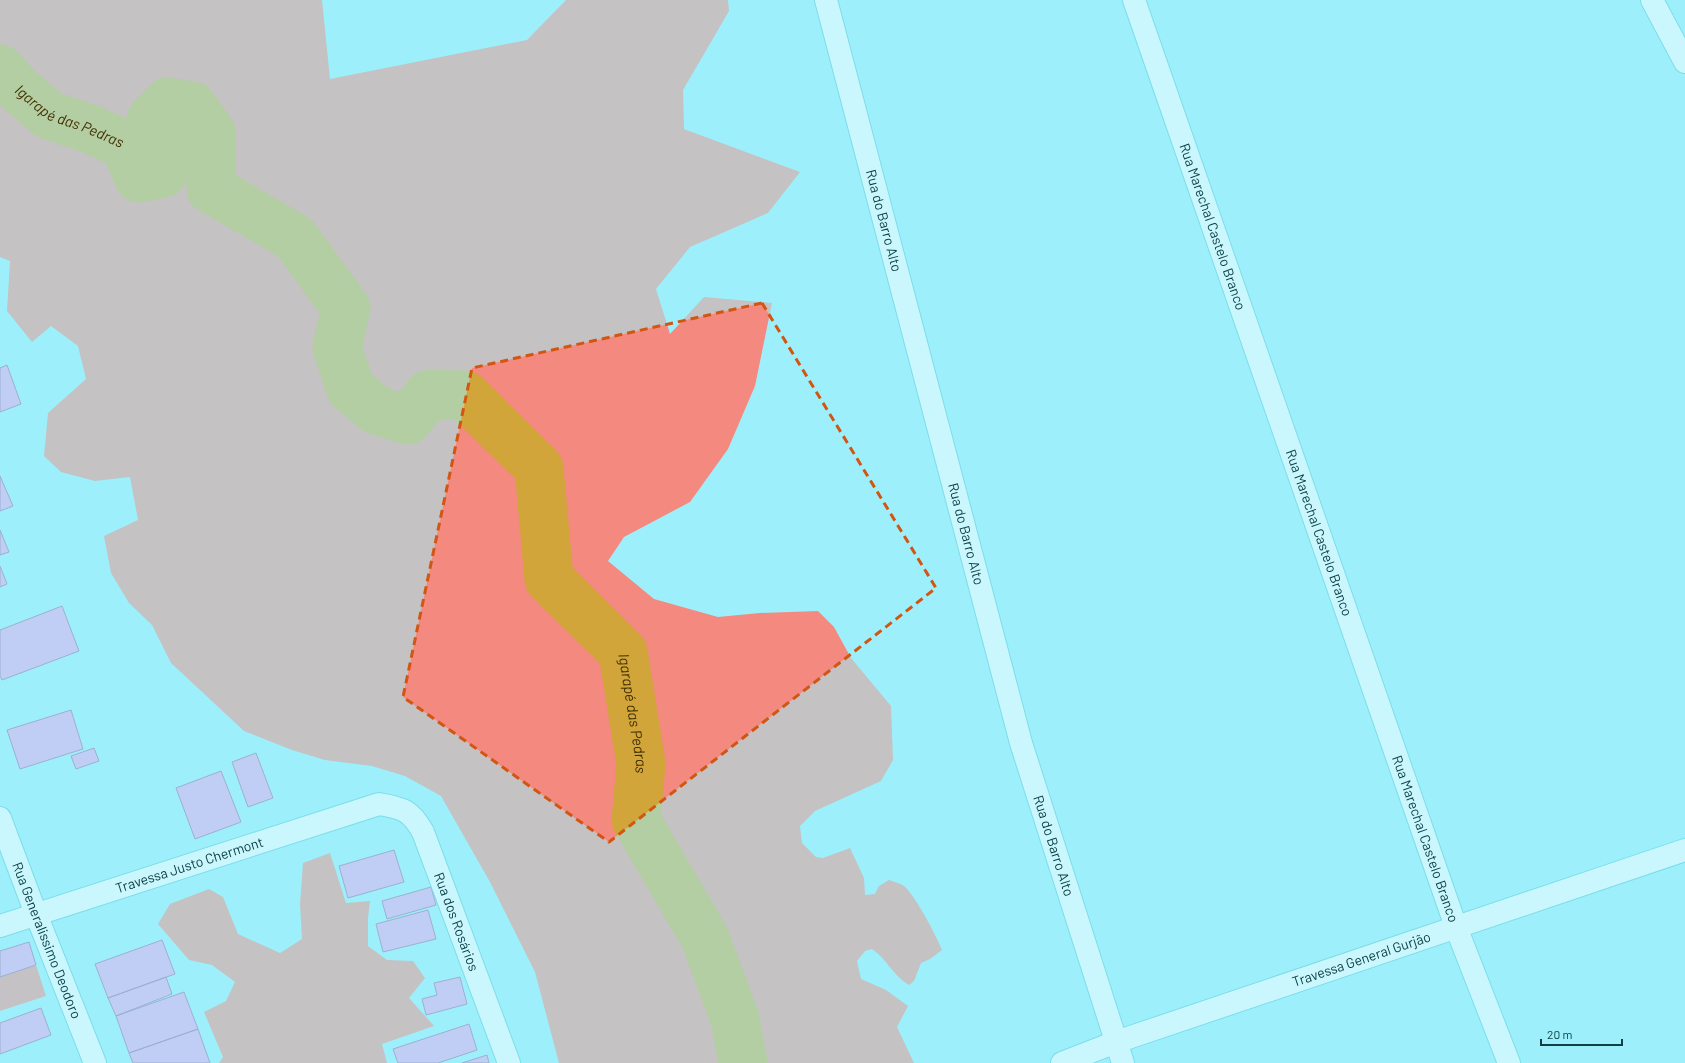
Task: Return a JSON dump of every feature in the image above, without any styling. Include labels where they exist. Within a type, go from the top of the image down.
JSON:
[{"type":"street","name":"Rua do Barro Alto","points":[[826,0],[1021,743],[1124,1063]]},
{"type":"street","name":"Rua Marechal Castelo Branco","points":[[1134,0],[1456,927],[1509,1063]]},
{"type":"street","points":[[1652,0],[1685,62]]},
{"type":"street","name":"Travessa Justo Chermont","points":[[0,926],[379,804]]},
{"type":"street","name":"Rua dos Rosários","points":[[379,804],[398,807],[414,818],[423,832],[510,1063]]},
{"type":"street","name":"Rua Generalissimo Deodoro","points":[[0,818],[95,1063]]},
{"type":"street","name":"Travessa General Gurjão","points":[[1062,1063],[1116,1042],[1685,850]]},
{"type":"highlighted area","points":[[762,303],[936,588],[609,842],[403,697],[472,368]]},
{"type":"shaded area","points":[[0,0],[322,0],[330,79],[527,40],[566,0],[728,0],[729,11],[683,90],[684,129],[800,172],[768,213],[690,247],[656,289],[670,334],[704,297],[772,303],[755,386],[728,449],[690,502],[624,537],[608,561],[654,599],[718,617],[760,613],[818,611],[834,627],[851,658],[891,706],[893,760],[881,781],[815,811],[800,826],[802,843],[816,857],[823,858],[850,848],[864,878],[865,895],[875,894],[879,886],[889,880],[904,886],[914,898],[935,935],[942,950],[930,959],[921,963],[914,981],[909,985],[903,981],[872,949],[865,951],[857,961],[861,979],[886,990],[908,1006],[897,1027],[914,1063],[559,1063],[535,972],[490,882],[441,796],[405,776],[372,766],[325,760],[292,750],[244,731],[171,663],[152,625],[129,603],[111,573],[104,536],[138,520],[130,477],[95,481],[61,472],[44,456],[48,413],[86,379],[78,346],[51,326],[32,342],[7,311],[10,261],[0,257]]},
{"type":"shaded area","points":[[330,853],[346,903],[370,901],[368,918],[368,946],[387,960],[413,961],[425,978],[409,998],[434,1026],[382,1044],[387,1063],[219,1063],[223,1057],[204,1012],[226,1001],[235,982],[212,965],[189,960],[158,924],[170,904],[209,889],[223,897],[238,934],[280,953],[302,939],[300,904],[303,863]]},
{"type":"shaded area","points":[[36,965],[46,996],[0,1011],[0,977]]},
{"type":"building","points":[[7,365],[21,404],[0,412],[0,368]]},
{"type":"building","points":[[0,476],[13,506],[0,511]]},
{"type":"building","points":[[0,530],[9,552],[0,555]]},
{"type":"building","points":[[0,566],[7,584],[0,587]]},
{"type":"building","points":[[62,606],[79,651],[2,680],[0,676],[0,630]]},
{"type":"building","points":[[71,710],[83,749],[20,769],[7,730]]},
{"type":"building","points":[[94,748],[99,761],[76,769],[71,756]]},
{"type":"building","points":[[256,753],[273,798],[248,807],[232,762]]},
{"type":"building","points":[[221,771],[241,822],[195,839],[176,788]]},
{"type":"building","points":[[394,850],[404,882],[348,898],[339,866]]},
{"type":"building","points":[[431,887],[436,905],[387,919],[382,901]]},
{"type":"building","points":[[428,910],[436,939],[383,952],[376,924]]},
{"type":"building","points":[[162,940],[175,974],[108,998],[95,964]]},
{"type":"building","points":[[29,942],[36,965],[0,977],[0,951]]},
{"type":"building","points":[[166,977],[172,994],[116,1016],[108,998]]},
{"type":"building","points":[[460,977],[467,1004],[426,1015],[422,999],[437,995],[434,983]]},
{"type":"building","points":[[184,992],[198,1029],[129,1053],[116,1016]]},
{"type":"building","points":[[41,1008],[51,1035],[0,1054],[0,1023]]},
{"type":"building","points":[[469,1024],[477,1050],[438,1063],[398,1063],[393,1049]]},
{"type":"building","points":[[198,1029],[210,1063],[133,1063],[129,1053]]},
{"type":"building","points":[[487,1055],[489,1063],[462,1063]]},
{"type":"waterway","name":"Igarapé das Pedras","points":[[0,69],[18,89],[49,115],[85,127],[124,144],[139,178],[163,173],[169,153],[151,119],[168,102],[192,106],[211,132],[211,189],[295,238],[346,308],[337,348],[351,389],[376,410],[408,420],[429,394],[465,395],[539,468],[549,579],[623,652],[641,764],[636,820],[705,938],[735,1019],[743,1063]]}]
